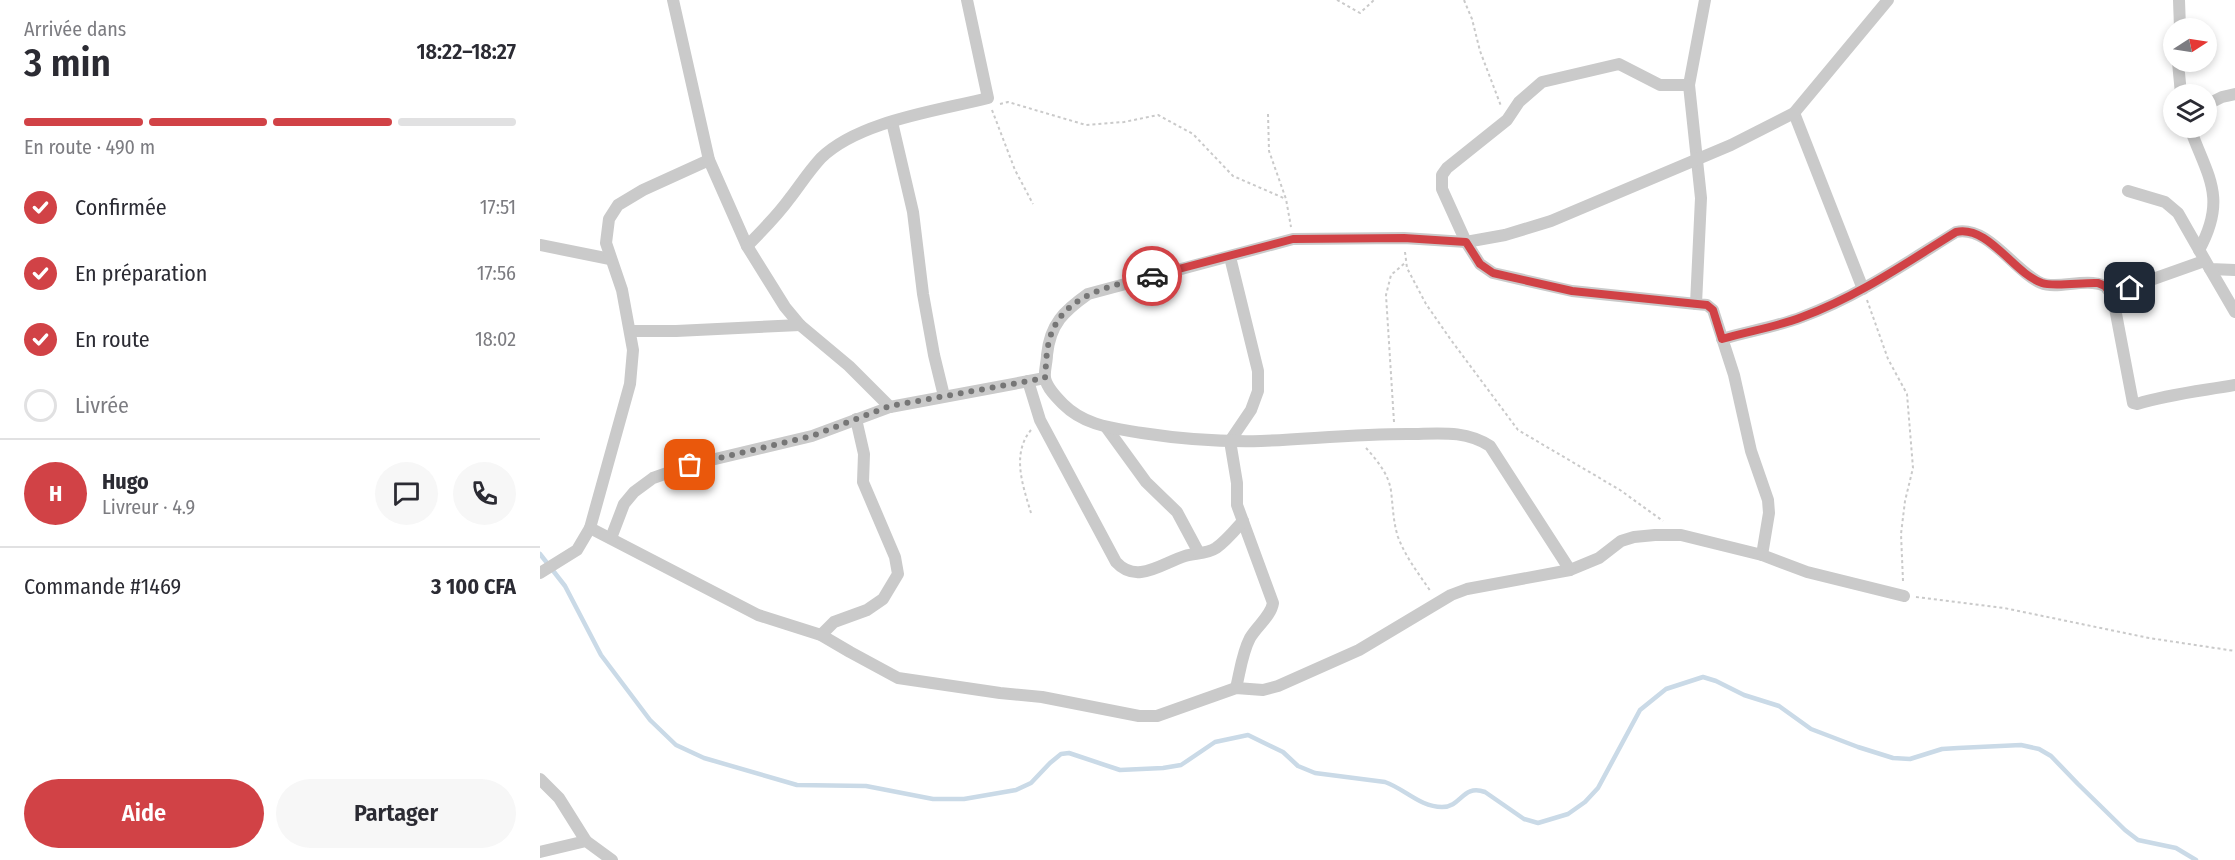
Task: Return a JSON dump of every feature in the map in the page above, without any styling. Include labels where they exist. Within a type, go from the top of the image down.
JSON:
[{"type":"street","points":[[673,0],[709,160],[747,246],[785,307],[800,325],[849,366],[890,406]]},
{"type":"street","points":[[747,246],[771,222],[822,158],[841,141],[873,127],[989,102],[967,0]]},
{"type":"street","points":[[1696,304],[1701,198],[1689,85],[1705,0]]},
{"type":"street","points":[[1570,570],[1490,446],[1476,437],[1459,434],[1354,434],[1230,441],[1159,435],[1106,427],[1082,419],[1067,408],[1050,389],[1045,378],[1048,344],[1056,321],[1088,294],[1110,286],[1293,239],[1404,238],[1466,242],[1505,235],[1551,221],[1698,160],[1794,113],[1888,0]]},
{"type":"street","points":[[2179,0],[2180,18]]},
{"type":"street","points":[[1689,85],[1660,85],[1626,67],[1611,65],[1542,82],[1519,102],[1506,120],[1447,168],[1442,175],[1442,189],[1466,242],[1486,270],[1572,291],[1707,305],[1713,310],[1734,375],[1751,451],[1768,500],[1769,513],[1762,555]]},
{"type":"street","points":[[2217,100],[2235,93]]},
{"type":"street","points":[[1794,113],[1863,290]]},
{"type":"street","points":[[892,122],[913,212],[923,294],[944,396]]},
{"type":"street","points":[[2194,138],[2209,173],[2214,197],[2206,237],[2205,260]]},
{"type":"street","points":[[541,572],[568,557],[583,543],[590,528],[630,384],[633,350],[631,331],[622,290],[606,243],[609,219],[618,205],[643,190],[709,160]]},
{"type":"street","points":[[2128,191],[2165,202],[2178,213],[2235,312]]},
{"type":"street","points":[[1722,339],[1777,326],[1803,317],[1863,290],[1956,232],[1965,230],[1983,238],[2042,283],[2098,283],[2105,286],[2111,294],[2133,403],[2235,385]]},
{"type":"street","points":[[540,245],[610,259]]},
{"type":"street","points":[[1230,257],[1258,371],[1258,391],[1251,410],[1230,441],[1237,483],[1237,505],[1273,603],[1272,608],[1246,646],[1236,688]]},
{"type":"street","points":[[2111,294],[2205,260],[2235,270]]},
{"type":"street","points":[[631,331],[800,325]]},
{"type":"street","points":[[611,538],[624,504],[634,492],[653,478],[690,465],[812,436],[890,406],[1045,378]]},
{"type":"street","points":[[1028,381],[1040,420],[1120,567],[1147,572],[1184,556],[1209,551],[1217,547],[1243,521]]},
{"type":"street","points":[[821,634],[834,622],[867,610],[883,599],[898,574],[895,556],[862,483],[864,454],[856,419]]},
{"type":"street","points":[[1106,427],[1146,482],[1178,512],[1199,553]]},
{"type":"street","points":[[590,528],[758,615],[821,634],[898,678],[1000,693],[1042,696],[1139,716],[1157,716],[1236,688],[1263,690],[1278,686],[1359,650],[1438,602],[1467,589],[1570,570],[1599,558],[1621,541],[1634,537],[1681,535],[1762,555],[1807,572],[1904,596]]},
{"type":"street","points":[[540,779],[559,798],[586,841],[612,860]]},
{"type":"street","points":[[540,852],[586,841]]},
{"type":"path","points":[[1337,0],[1360,13],[1374,0]]},
{"type":"path","points":[[1464,0],[1506,120]]},
{"type":"path","points":[[1033,204],[1016,170],[989,102],[1008,102],[1086,125],[1124,122],[1158,115],[1193,134],[1233,176],[1286,199]]},
{"type":"path","points":[[1268,114],[1269,151],[1286,199],[1293,239]]},
{"type":"path","points":[[1404,238],[1405,262],[1426,303],[1450,340],[1518,430],[1620,490],[1681,535]]},
{"type":"path","points":[[1394,434],[1386,295],[1391,275],[1405,262]]},
{"type":"path","points":[[1863,290],[1878,326],[1888,359],[1907,394],[1913,468],[1905,501],[1901,534],[1904,596],[2004,608],[2149,638],[2235,651]]},
{"type":"path","points":[[1031,513],[1021,478],[1020,455],[1026,437],[1040,420]]},
{"type":"path","points":[[1354,434],[1384,472],[1391,489],[1392,516],[1398,536],[1408,560],[1438,602]]},
{"type":"waterway","points":[[540,554],[565,586],[601,655],[650,720],[676,745],[704,758],[797,785],[866,786],[933,799],[964,799],[1016,790],[1031,783],[1061,754],[1069,753],[1120,770],[1163,768],[1181,765],[1215,742],[1248,735],[1283,752],[1298,766],[1315,773],[1385,782],[1420,801],[1442,807],[1454,804],[1467,793],[1477,790],[1485,792],[1524,819],[1538,823],[1568,814],[1585,802],[1598,788],[1640,710],[1666,689],[1703,677],[1744,695],[1779,706],[1811,729],[1893,758],[1910,759],[1942,749],[1958,748],[2021,745],[2039,749],[2051,756],[2125,830],[2138,840],[2176,848],[2196,860]]},
{"type":"way so far","points":[[690,465],[812,436],[890,406],[1045,378],[1048,344],[1056,321],[1088,294],[1152,276]]},
{"type":"route","points":[[1152,276],[1293,239],[1404,238],[1466,242],[1486,270],[1506,277],[1572,291],[1707,305],[1713,310],[1722,339],[1777,326],[1822,309],[1863,290],[1956,232],[1965,230],[1975,233],[1990,243],[2042,283],[2098,283],[2105,286],[2111,294],[2130,288]]}]
